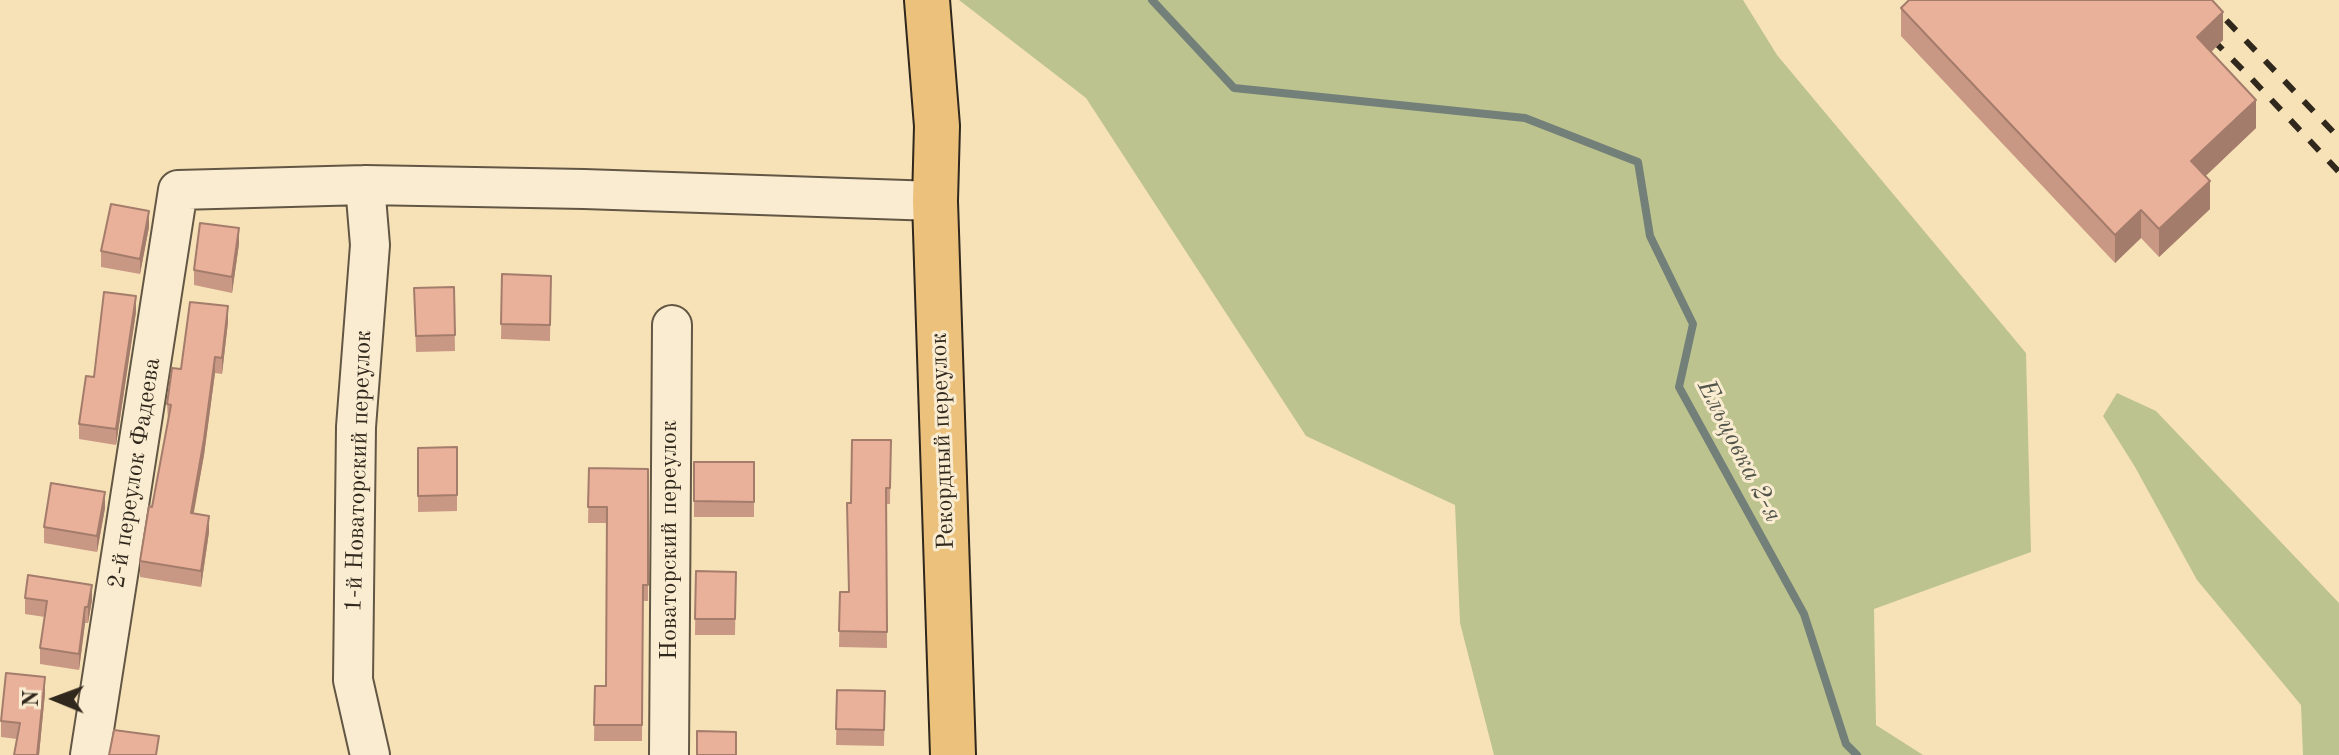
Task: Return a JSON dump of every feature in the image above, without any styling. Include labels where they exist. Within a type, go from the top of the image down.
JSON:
[{"type":"main road","name":"Рекордный переулок","points":[[927,0],[937,126],[935,201],[953,755]]},
{"type":"street","points":[[365,185],[935,201]]},
{"type":"street","name":"2-й переулок Фадеева","points":[[90,755],[178,190],[365,185]]},
{"type":"street","name":"1-й Новаторский переулок","points":[[365,185],[370,245],[356,427],[353,680],[370,755]]},
{"type":"street","name":"Новаторский переулок","points":[[669,755],[672,325]]},
{"type":"green space","points":[[959,0],[1743,0],[1777,55],[2026,353],[2031,552],[1874,609],[1876,725],[1923,755],[1494,755],[1460,623],[1455,505],[1306,436],[1086,98]]},
{"type":"green space","points":[[2117,393],[2156,411],[2339,603],[2339,755],[2303,755],[2301,705],[2197,580],[2135,467],[2103,416]]},
{"type":"building","points":[[1909,0],[2212,0],[2223,12],[2197,37],[2256,100],[2191,161],[2210,181],[2159,229],[2141,210],[2115,235],[1901,8]]},
{"type":"building","points":[[111,204],[149,211],[140,259],[101,251]]},
{"type":"building","points":[[200,223],[239,228],[232,277],[194,270]]},
{"type":"building","points":[[502,274],[551,276],[550,325],[501,324]]},
{"type":"building","points":[[454,287],[455,335],[416,336],[414,288]]},
{"type":"building","points":[[104,292],[136,296],[116,429],[79,424],[86,376],[94,377]]},
{"type":"building","points":[[190,302],[228,306],[222,358],[215,357],[191,513],[209,516],[201,571],[140,561],[171,405],[167,404],[172,368],[181,369]]},
{"type":"building","points":[[852,440],[891,440],[890,488],[886,488],[887,632],[839,631],[840,592],[849,592],[847,503],[851,503]]},
{"type":"building","points":[[457,447],[457,495],[418,496],[418,448]]},
{"type":"building","points":[[694,462],[754,462],[754,502],[694,501]]},
{"type":"building","points":[[589,468],[648,469],[648,585],[643,585],[642,725],[594,725],[595,686],[606,686],[607,507],[588,507]]},
{"type":"building","points":[[51,483],[105,492],[97,536],[44,527]]},
{"type":"building","points":[[696,571],[736,572],[735,619],[695,619]]},
{"type":"building","points":[[28,575],[92,585],[88,607],[85,607],[79,654],[40,648],[47,601],[25,598]]},
{"type":"building","points":[[6,673],[45,677],[37,755],[14,755],[20,723],[1,721]]},
{"type":"building","points":[[837,690],[885,691],[884,730],[836,729]]},
{"type":"building","points":[[114,730],[159,736],[156,755],[109,755]]},
{"type":"building","points":[[697,731],[736,732],[736,755],[697,755]]},
{"type":"waterway","name":"Ельцовка 2-я","points":[[1152,0],[1234,88],[1525,118],[1638,162],[1650,236],[1693,324],[1679,387],[1804,614],[1846,744],[1857,755]]},
{"type":"railway","points":[[2173,0],[2339,172]]},
{"type":"railway","points":[[2207,0],[2339,138]]}]
